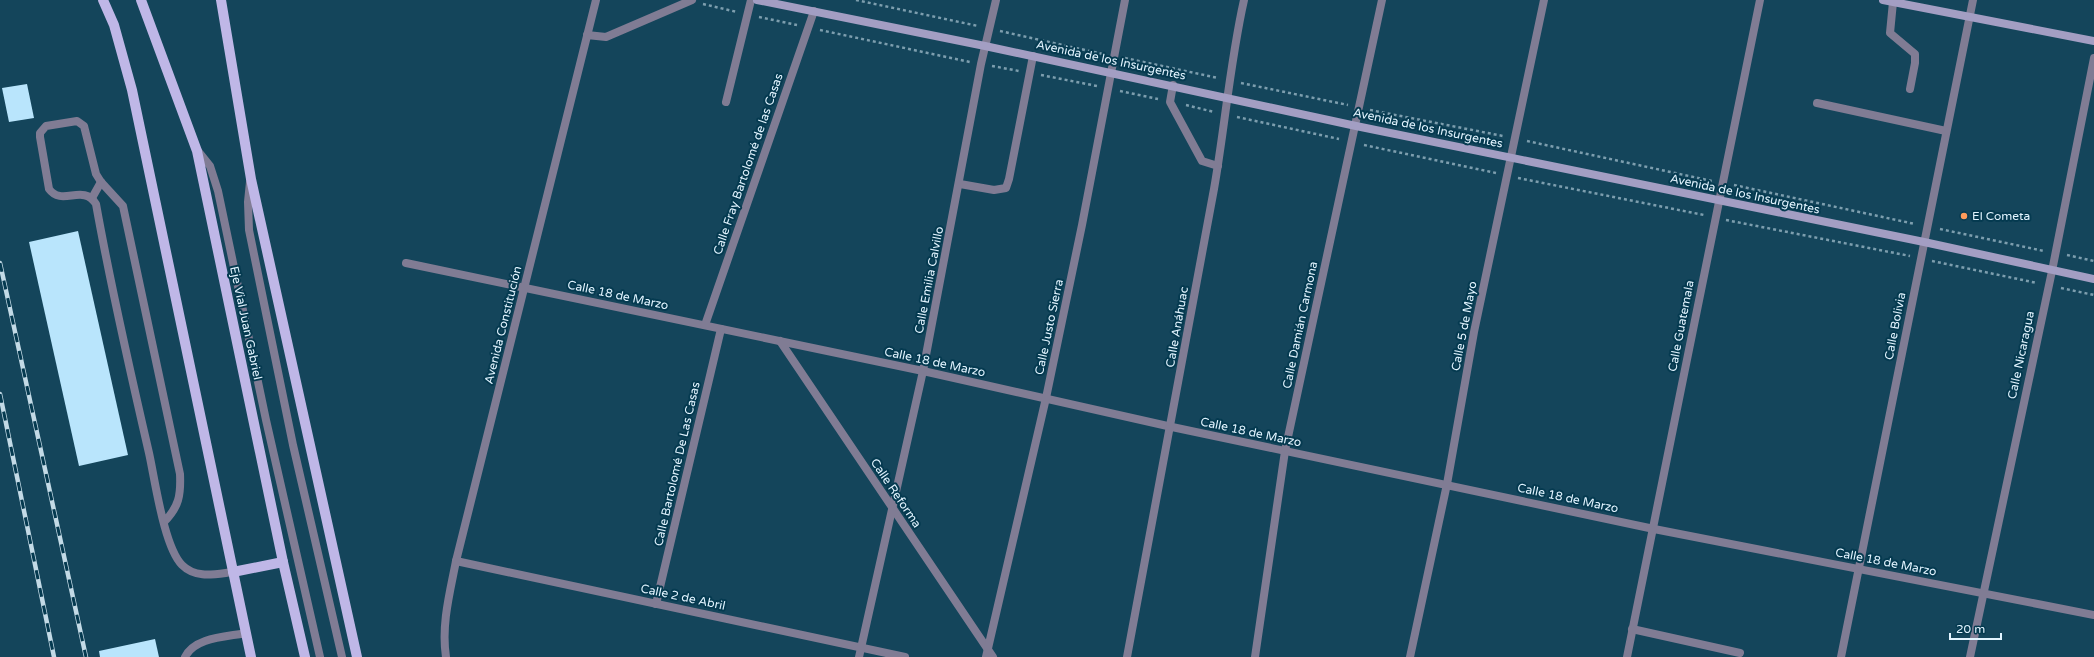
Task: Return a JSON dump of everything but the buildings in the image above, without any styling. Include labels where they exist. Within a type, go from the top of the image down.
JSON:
[{"type":"main road","points":[[103,0],[114,25],[132,90],[251,657]]},
{"type":"main road","name":"Eje Vial Juan Gabriel","points":[[141,0],[197,151],[283,562],[305,657]]},
{"type":"main road","points":[[221,0],[251,178],[357,657]]},
{"type":"main road","name":"Avenida de los Insurgentes","points":[[757,0],[1174,85],[1356,126],[1924,242],[2094,279]]},
{"type":"main road","points":[[1883,0],[2094,41]]},
{"type":"main road","points":[[233,572],[283,562]]},
{"type":"street","name":"Avenida Constitución","points":[[446,657],[445,636],[448,604],[456,561],[596,0]]},
{"type":"street","points":[[726,102],[751,0]]},
{"type":"street","name":"Calle Emilia Calvillo","points":[[859,657],[923,371],[960,184],[981,64],[996,0]]},
{"type":"street","name":"Calle Justo Sierra","points":[[986,657],[1046,398],[1109,88],[1125,0]]},
{"type":"street","name":"Calle Anáhuac","points":[[1127,657],[1172,428],[1218,166],[1235,39],[1244,0]]},
{"type":"street","name":"Calle Damián Carmona","points":[[1256,657],[1284,451],[1353,142],[1382,0]]},
{"type":"street","name":"Calle 5 de Mayo","points":[[1410,657],[1447,484],[1474,332],[1512,158],[1544,0]]},
{"type":"street","name":"Calle Guatemala","points":[[1627,657],[1654,529],[1718,201],[1760,0]]},
{"type":"street","name":"Calle Bolivia","points":[[1841,657],[1973,0]]},
{"type":"street","points":[[587,35],[606,37],[692,1]]},
{"type":"street","points":[[1893,2],[1890,33],[1912,51],[1916,58],[1910,89]]},
{"type":"street","name":"Calle Fray Bartolomé de las Casas","points":[[705,325],[774,121],[810,27],[814,11]]},
{"type":"street","points":[[960,184],[994,190],[1006,188],[1031,73],[1033,56]]},
{"type":"street","name":"Calle Nicaragua","points":[[1970,657],[1982,594],[2052,271],[2094,58]]},
{"type":"street","points":[[1174,85],[1170,102],[1202,161],[1218,166]]},
{"type":"street","points":[[1817,102],[1946,131]]},
{"type":"street","points":[[164,522],[172,514],[180,499],[180,474],[123,206],[100,182],[93,167],[84,126],[77,121],[46,126],[42,129],[40,137],[49,189],[53,195],[59,197],[81,195],[92,198],[96,204],[164,522],[172,552],[181,565],[191,573],[202,575],[233,572]]},
{"type":"street","points":[[197,151],[210,166],[218,191],[266,420],[320,657]]},
{"type":"street","points":[[251,178],[248,202],[249,230],[293,445],[342,657]]},
{"type":"street","points":[[92,198],[100,182]]},
{"type":"street","name":"Calle 18 de Marzo","points":[[406,263],[923,371],[1172,428],[1447,484],[1654,529],[2094,615]]},
{"type":"street","name":"Calle Bartolomé De Las Casas","points":[[656,604],[721,329]]},
{"type":"street","name":"Calle Reforma","points":[[780,341],[993,657]]},
{"type":"street","name":"Calle 2 de Abril","points":[[456,561],[905,657]]},
{"type":"street","points":[[1632,629],[1740,653]]},
{"type":"street","points":[[185,657],[188,650],[198,643],[246,633]]},
{"type":"path","points":[[856,0],[1359,108],[1516,139],[1927,227],[2094,261]]},
{"type":"path","points":[[692,1],[747,15],[981,64],[1109,88],[1508,176],[1921,258],[2094,295]]},
{"type":"railway","points":[[0,263],[86,657]]},
{"type":"railway","points":[[0,394],[54,657]]},
{"type":"place","name":"El Cometa","points":[[1964,216]]}]
